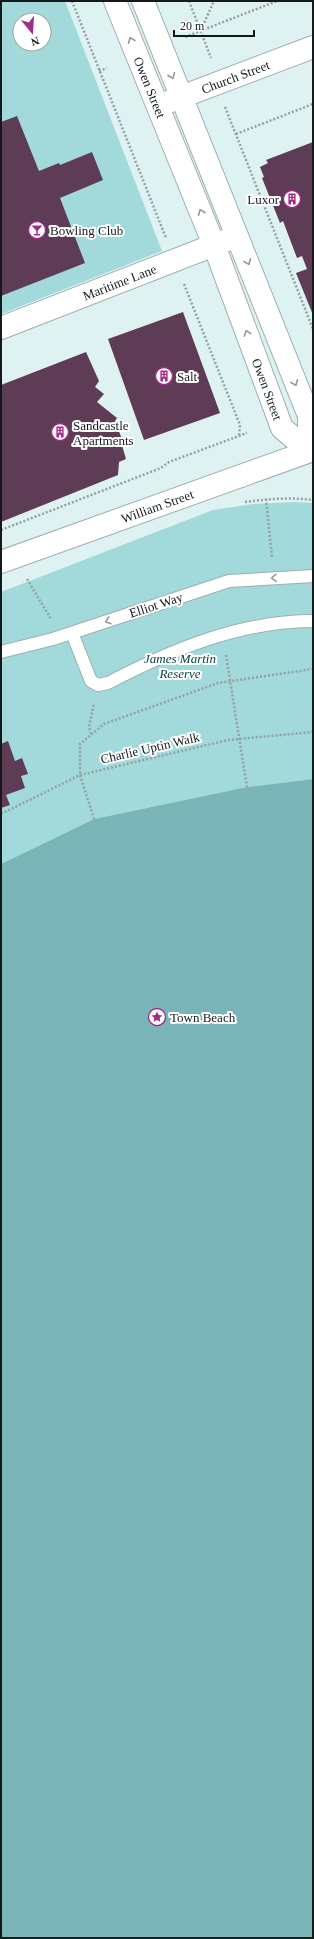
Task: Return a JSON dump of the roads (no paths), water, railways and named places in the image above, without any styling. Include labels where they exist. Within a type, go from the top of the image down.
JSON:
[{"type":"street","name":"Owen Street","points":[[115,1],[214,245],[282,428],[312,452]]},
{"type":"street","name":"Owen Street","points":[[143,1],[309,416],[312,452]]},
{"type":"street","name":"Church Street","points":[[158,106],[313,48]]},
{"type":"street","name":"Maritime Lane","points":[[1,328],[237,236]]},
{"type":"street","name":"William Street","points":[[1,562],[312,452]]},
{"type":"lane","name":"Elliot Way","points":[[1,652],[54,639],[229,581],[313,576]]},
{"type":"lane","points":[[72,633],[91,681],[98,685],[108,683],[173,652],[222,635],[277,624],[313,621]]},
{"type":"place","name":"Luxor","points":[[292,199]]},
{"type":"place","name":"Bowling Club","points":[[37,230]]},
{"type":"place","name":"Salt","points":[[164,376]]},
{"type":"place","name":"Sandcastle Apartments","points":[[60,432]]},
{"type":"place","name":"Town Beach","points":[[157,1017]]},
{"type":"park label","name":"James Martin Reserve","points":[[180,666]]}]
